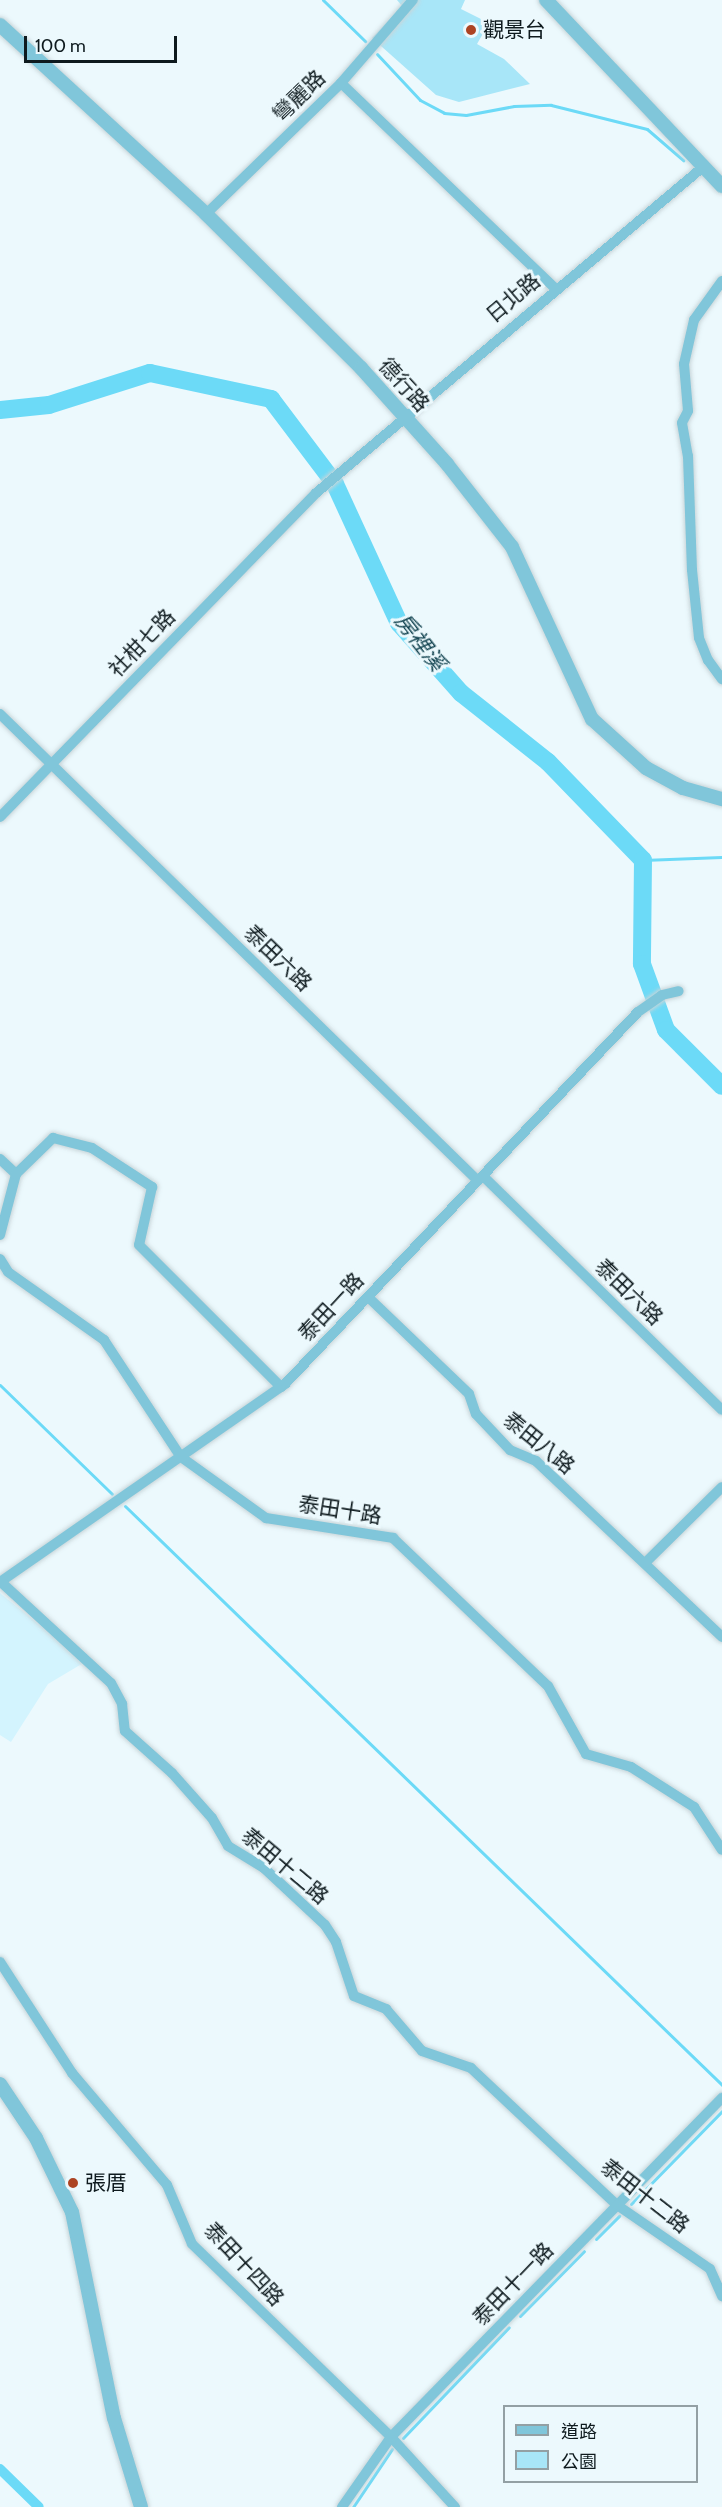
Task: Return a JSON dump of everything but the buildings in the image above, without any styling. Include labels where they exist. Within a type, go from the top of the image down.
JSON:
[{"type":"street","name":"彎麗路","points":[[206,214],[340,83],[413,0]]},
{"type":"street","points":[[546,0],[722,186]]},
{"type":"street","name":"德行路","points":[[0,25],[206,214],[361,368],[405,417],[512,547],[592,719],[646,768],[683,788],[722,799]]},
{"type":"street","points":[[340,83],[555,288]]},
{"type":"street","name":"日北路","points":[[353,463],[555,288],[703,167]]},
{"type":"street","points":[[722,281],[694,320],[684,364],[688,411],[682,423],[699,638],[708,660],[722,679]]},
{"type":"street","name":"社柑七路","points":[[0,817],[312,496],[353,463]]},
{"type":"street","name":"泰田六路","points":[[0,714],[722,1410]]},
{"type":"street","name":"泰田一路","points":[[0,1582],[281,1386],[645,1005],[662,995],[679,991]]},
{"type":"street","points":[[0,1235],[16,1174],[53,1138],[92,1148],[152,1187],[139,1245],[281,1386]]},
{"type":"street","points":[[0,1159],[16,1174]]},
{"type":"street","name":"泰田十路","points":[[0,1259],[8,1272],[104,1340],[181,1456],[266,1518],[393,1538],[548,1686],[586,1754],[631,1767],[693,1807],[722,1850]]},
{"type":"street","name":"泰田八路","points":[[368,1297],[469,1394],[476,1414],[510,1450],[536,1461],[722,1637]]},
{"type":"street","points":[[645,1563],[722,1486]]},
{"type":"street","name":"泰田十二路","points":[[0,1582],[111,1683],[122,1704],[125,1731],[172,1773],[212,1818],[228,1846],[264,1868],[325,1924],[336,1942],[354,1996],[386,2009],[423,2051],[471,2068],[617,2205],[710,2269],[722,2296]]},
{"type":"street","name":"泰田十四路","points":[[0,1962],[72,2073],[167,2185],[192,2244],[391,2437],[455,2507]]},
{"type":"street","points":[[0,2084],[36,2138],[72,2212],[114,2418],[141,2507]]},
{"type":"street","name":"泰田十一路","points":[[342,2507],[391,2437],[722,2098]]},
{"type":"shaded area","points":[[0,1593],[85,1662],[48,1684],[11,1742],[0,1735]]},
{"type":"green space","points":[[397,0],[465,0],[461,9],[489,23],[477,44],[504,59],[530,84],[459,102],[436,95],[372,38],[402,6]]},
{"type":"waterway","points":[[323,0],[365,41]]},
{"type":"waterway","points":[[377,54],[420,100],[444,113],[466,115],[514,106],[551,105],[647,129],[683,160]]},
{"type":"waterway","name":"房裡溪","points":[[0,410],[49,405],[150,373],[271,399],[335,484],[399,623],[461,693],[548,762],[643,860],[642,964],[666,1030],[722,1086]]},
{"type":"waterway","points":[[643,860],[722,857]]},
{"type":"waterway","points":[[0,1385],[112,1494]]},
{"type":"waterway","points":[[125,1506],[722,2085]]},
{"type":"waterway","points":[[631,2204],[722,2111]]},
{"type":"waterway","points":[[596,2239],[619,2216]]},
{"type":"waterway","points":[[520,2316],[584,2251]]},
{"type":"waterway","points":[[403,2438],[509,2327]]},
{"type":"waterway","points":[[353,2507],[392,2449]]},
{"type":"waterway","points":[[0,2469],[39,2507]]},
{"type":"place","name":"觀景台","points":[[471,30]]},
{"type":"place","name":"張厝","points":[[73,2183]]}]
